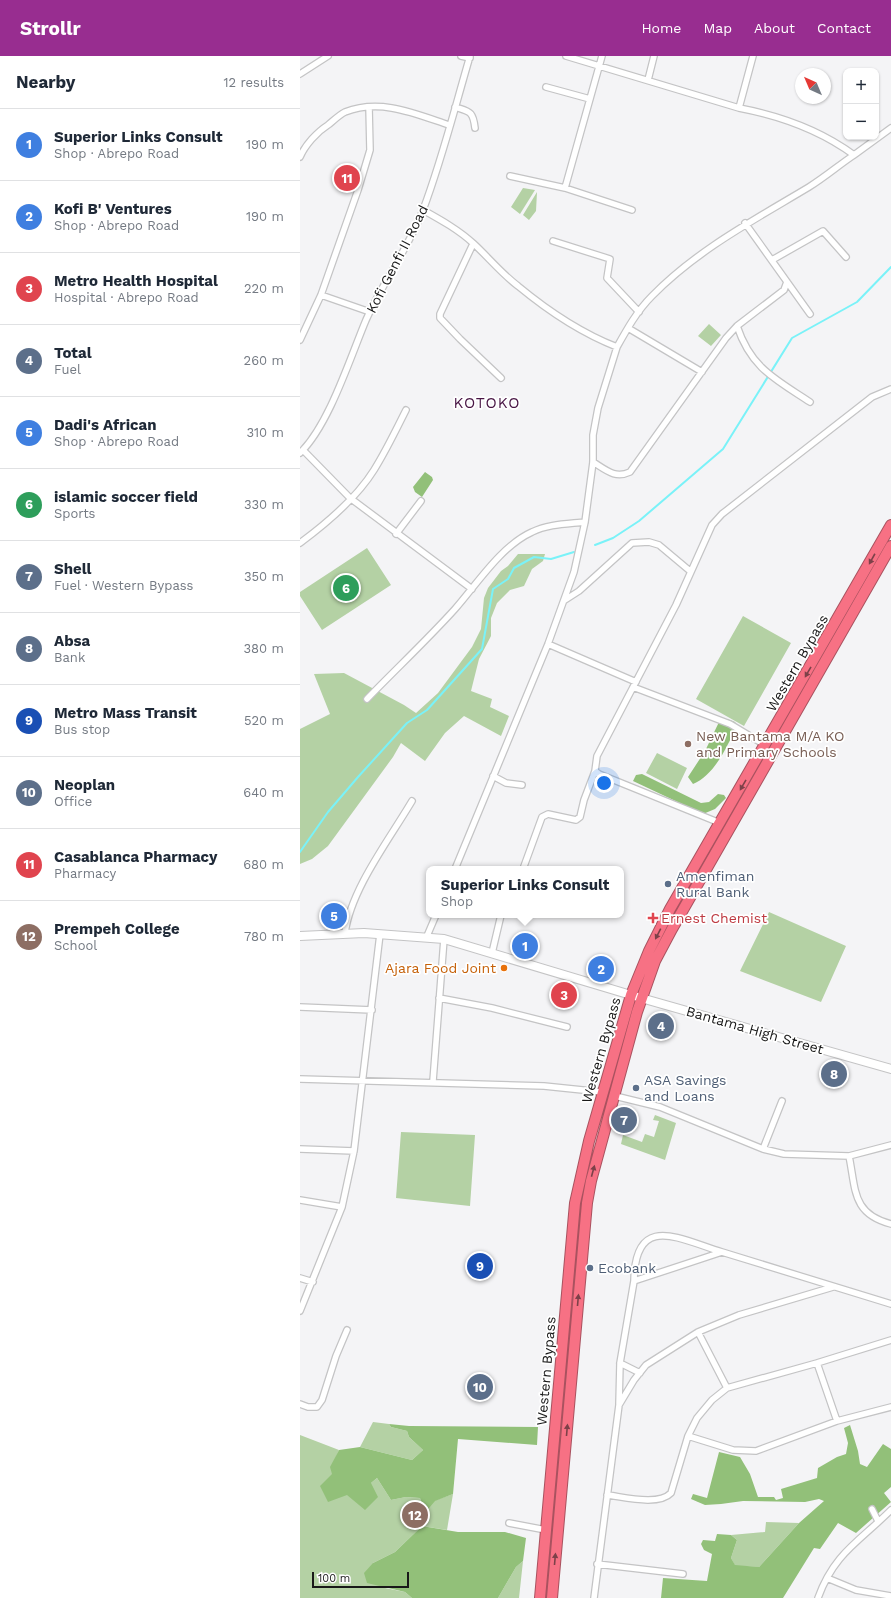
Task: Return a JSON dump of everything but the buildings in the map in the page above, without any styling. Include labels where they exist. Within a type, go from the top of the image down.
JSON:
[{"type":"highway","name":"Western Bypass","points":[[540,1598],[574,1212],[579,1178],[602,1092],[631,995],[640,970],[661,928],[891,525]]},
{"type":"highway","name":"Western Bypass","points":[[552,1598],[586,1211],[591,1181],[641,998],[655,961],[672,929],[891,546]]},
{"type":"highway","points":[[574,1212],[586,1211]]},
{"type":"main road","name":"Bantama High Street","points":[[300,936],[345,933],[427,936],[444,939],[641,998],[891,1070]]},
{"type":"street","points":[[300,74],[328,56]]},
{"type":"street","points":[[461,56],[470,57]]},
{"type":"street","points":[[566,56],[739,108],[767,113],[795,122],[841,146],[854,155]]},
{"type":"street","points":[[564,188],[602,56]]},
{"type":"street","points":[[648,80],[654,56]]},
{"type":"street","points":[[739,108],[753,56]]},
{"type":"street","name":"Kofi Genfi II Road","points":[[301,452],[319,426],[339,387],[370,312],[402,255],[423,210],[470,57]]},
{"type":"street","points":[[546,87],[590,99]]},
{"type":"street","points":[[300,157],[302,151],[321,129],[344,112],[368,107],[392,107],[450,125]]},
{"type":"street","points":[[300,340],[303,328],[321,295],[351,212],[370,150],[368,107]]},
{"type":"street","points":[[455,107],[470,112],[474,115],[475,128]]},
{"type":"street","points":[[456,866],[548,644],[574,572],[585,522],[593,462],[593,435],[598,408],[617,347],[628,328],[651,297],[709,248],[746,223],[810,186],[891,128]]},
{"type":"street","points":[[510,176],[564,188],[632,210]]},
{"type":"street","points":[[423,210],[445,223],[474,244],[517,286],[552,312],[605,342],[617,347]]},
{"type":"street","points":[[746,223],[810,314]]},
{"type":"street","points":[[772,260],[822,231],[846,257]]},
{"type":"street","points":[[553,241],[610,259],[607,278],[639,312]]},
{"type":"street","points":[[474,244],[440,314],[440,318],[501,378]]},
{"type":"street","points":[[593,462],[615,475],[622,475],[630,472],[718,348],[737,326],[784,290],[787,282]]},
{"type":"street","points":[[321,295],[370,312]]},
{"type":"street","points":[[737,326],[744,345],[764,372],[810,402]]},
{"type":"street","points":[[628,328],[702,372]]},
{"type":"street","points":[[524,866],[542,817],[548,814],[576,820],[580,817],[584,800],[595,771],[597,756],[676,605],[712,525],[722,514],[872,396],[891,389]]},
{"type":"street","points":[[300,543],[322,526],[350,498],[373,471],[406,410]]},
{"type":"street","points":[[301,452],[350,498],[396,534],[472,589]]},
{"type":"street","points":[[396,534],[421,501]]},
{"type":"street","points":[[368,699],[454,610],[503,553],[516,542],[531,532],[548,526],[585,522]]},
{"type":"street","points":[[565,600],[579,591],[632,543],[649,542],[659,545],[690,571]]},
{"type":"street","points":[[548,644],[634,684],[730,724],[766,745]]},
{"type":"street","points":[[595,771],[720,824]]},
{"type":"street","points":[[493,776],[506,783],[522,785]]},
{"type":"street","points":[[345,933],[352,906],[360,888],[412,801]]},
{"type":"street","points":[[427,936],[435,918]]},
{"type":"street","points":[[492,953],[501,918]]},
{"type":"street","points":[[300,1311],[342,1207],[354,1151],[380,934]]},
{"type":"street","points":[[433,1081],[444,939]]},
{"type":"street","points":[[439,998],[492,1008],[567,1027]]},
{"type":"street","points":[[300,1007],[372,1010]]},
{"type":"street","points":[[300,1079],[433,1081],[544,1086],[602,1092]]},
{"type":"street","points":[[615,1096],[660,1107],[763,1149],[784,1154],[849,1156],[891,1145]]},
{"type":"street","points":[[763,1149],[782,1101]]},
{"type":"street","points":[[300,1149],[354,1151]]},
{"type":"street","points":[[849,1156],[857,1197],[862,1208],[871,1217],[891,1224]]},
{"type":"street","points":[[300,1200],[342,1207]]},
{"type":"street","points":[[594,1598],[597,1564],[619,1405],[620,1363],[634,1281],[634,1266],[638,1252],[643,1243],[650,1237],[669,1235],[891,1304]]},
{"type":"street","points":[[634,1281],[722,1252]]},
{"type":"street","points":[[300,1278],[313,1282]]},
{"type":"street","points":[[619,1405],[640,1373],[655,1359],[698,1332],[738,1315],[833,1287]]},
{"type":"street","points":[[300,1404],[308,1407],[317,1407],[322,1400],[336,1356],[347,1330]]},
{"type":"street","points":[[698,1332],[727,1388]]},
{"type":"street","points":[[607,1495],[658,1500],[666,1498],[671,1493],[688,1436],[697,1418],[703,1410],[727,1388],[817,1363],[891,1340]]},
{"type":"street","points":[[620,1363],[640,1373]]},
{"type":"street","points":[[817,1363],[836,1421]]},
{"type":"street","points":[[688,1436],[733,1450],[756,1450],[836,1421],[891,1407]]},
{"type":"street","points":[[872,1509],[878,1521]]},
{"type":"street","points":[[818,1598],[836,1562],[878,1521],[890,1512]]},
{"type":"street","points":[[509,1523],[546,1530]]},
{"type":"street","points":[[597,1564],[683,1574]]},
{"type":"street","points":[[827,1578],[856,1590],[891,1596]]},
{"type":"green space","points":[[523,188],[535,190],[520,214],[511,207]]},
{"type":"green space","points":[[537,192],[536,211],[529,220],[523,215]]},
{"type":"green space","points":[[709,324],[721,335],[711,346],[698,336]]},
{"type":"green space","points":[[425,472],[432,477],[433,480],[422,497],[415,492],[413,487]]},
{"type":"green space","points":[[367,548],[391,585],[322,630],[300,596],[300,592]]},
{"type":"green space","points":[[518,554],[545,554],[543,561],[532,569],[524,586],[510,590],[497,603],[491,618],[491,636],[479,659],[471,691],[492,699],[490,707],[509,716],[501,736],[464,716],[445,733],[425,761],[401,743],[393,757],[328,846],[312,859],[300,864],[300,729],[330,714],[314,674],[344,673],[416,713],[438,693],[472,647],[481,629],[484,598],[488,588],[501,571],[508,566]]},
{"type":"green space","points":[[743,616],[791,643],[744,726],[696,699]]},
{"type":"green space","points":[[727,719],[735,722],[737,726],[729,742],[720,759],[708,774],[693,784],[688,777],[705,751],[720,720]]},
{"type":"green space","points":[[657,753],[687,768],[677,789],[646,773]]},
{"type":"green space","points":[[642,774],[701,803],[709,802],[718,794],[724,795],[726,798],[715,809],[703,814],[633,781],[636,775]]},
{"type":"green space","points":[[769,912],[846,946],[821,1002],[740,971]]},
{"type":"green space","points":[[655,1115],[676,1123],[665,1160],[621,1144],[623,1135],[642,1142],[645,1134],[654,1137],[659,1121],[653,1120]]},
{"type":"green space","points":[[401,1132],[475,1135],[470,1206],[396,1198]]},
{"type":"green space","points":[[373,1422],[389,1424],[391,1427],[407,1431],[409,1437],[423,1450],[412,1460],[360,1447]]},
{"type":"green space","points":[[389,1424],[409,1426],[538,1427],[537,1445],[458,1439],[453,1494],[435,1501],[424,1514],[419,1511],[422,1505],[420,1498],[406,1497],[391,1500],[377,1478],[371,1483],[378,1497],[365,1510],[347,1495],[328,1502],[320,1486],[332,1474],[330,1467],[339,1450],[360,1447],[412,1460],[423,1450],[409,1437],[407,1431],[391,1427]]},
{"type":"green space","points":[[850,1425],[858,1451],[860,1464],[867,1467],[883,1444],[891,1449],[891,1487],[884,1493],[891,1502],[856,1533],[838,1523],[820,1549],[814,1548],[783,1598],[661,1598],[663,1578],[707,1581],[712,1554],[704,1550],[701,1544],[703,1540],[715,1541],[717,1534],[731,1535],[737,1540],[731,1558],[735,1565],[759,1567],[799,1523],[824,1501],[819,1499],[805,1502],[743,1501],[705,1505],[691,1499],[693,1494],[707,1498],[719,1452],[740,1457],[750,1474],[758,1497],[774,1497],[776,1500],[783,1498],[781,1489],[817,1478],[818,1468],[837,1457],[846,1454],[848,1443],[844,1428]]},
{"type":"green space","points":[[300,1435],[339,1450],[331,1467],[371,1483],[377,1478],[391,1500],[406,1497],[420,1498],[422,1505],[453,1494],[447,1530],[422,1526],[395,1552],[373,1563],[385,1588],[405,1592],[412,1598],[300,1598]]},
{"type":"green space","points":[[766,1522],[799,1523],[759,1567],[735,1566],[731,1558],[737,1540],[731,1535],[765,1532]]},
{"type":"green space","points":[[422,1526],[458,1532],[505,1532],[526,1538],[523,1561],[516,1567],[498,1598],[412,1598],[405,1592],[367,1583],[364,1573],[373,1563],[395,1552]]},
{"type":"green space","points":[[523,1561],[519,1598],[498,1598],[516,1567]]},
{"type":"waterway","points":[[595,545],[613,538],[639,521],[723,449],[792,338],[857,302],[891,267]]},
{"type":"waterway","points":[[300,852],[328,812],[358,777],[407,723],[427,710],[482,649],[493,589],[508,579],[514,568],[534,557],[551,559],[574,552]]},
{"type":"place","name":"Casablanca Pharmacy","points":[[347,178]]},
{"type":"place","name":"islamic soccer field","points":[[346,588]]},
{"type":"place","name":"New Bantama M/A KO and Primary Schools","points":[[688,744]]},
{"type":"place","name":"Amenfiman Rural Bank","points":[[668,884]]},
{"type":"place","name":"Dadi's African","points":[[334,916]]},
{"type":"place","name":"Ernest Chemist","points":[[653,918]]},
{"type":"place","name":"Superior Links Consult","points":[[525,946]]},
{"type":"place","name":"Ajara Food Joint","points":[[504,968]]},
{"type":"place","name":"Kofi B' Ventures","points":[[601,969]]},
{"type":"place","name":"Metro Health Hospital","points":[[564,995]]},
{"type":"place","name":"Total","points":[[661,1026]]},
{"type":"place","name":"Absa","points":[[834,1074]]},
{"type":"place","name":"ASA Savings and Loans","points":[[636,1088]]},
{"type":"place","name":"Shell","points":[[624,1120]]},
{"type":"place","name":"Metro Mass Transit","points":[[480,1266]]},
{"type":"place","name":"Ecobank","points":[[590,1268]]},
{"type":"place","name":"Neoplan","points":[[480,1387]]},
{"type":"place","name":"Prempeh College","points":[[415,1515]]},
{"type":"district","name":"KOTOKO","points":[[487,403]]}]
